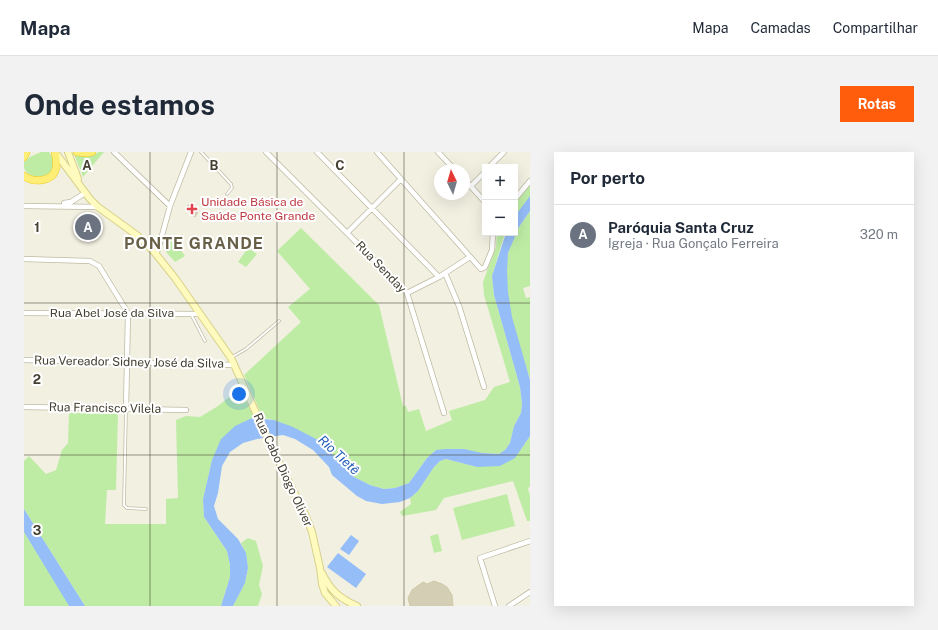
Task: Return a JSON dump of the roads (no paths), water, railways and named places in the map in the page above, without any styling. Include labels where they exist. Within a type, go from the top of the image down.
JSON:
[{"type":"highway","points":[[24,176],[30,180],[36,180],[48,179],[52,176],[56,169],[55,152]]},
{"type":"highway","points":[[77,152],[86,154],[92,152]]},
{"type":"main road","points":[[55,152],[85,193]]},
{"type":"main road","points":[[68,152],[85,193]]},
{"type":"main road","name":"Rua Cabo Diogo Oliver","points":[[85,193],[98,207],[138,236],[156,252],[176,278],[235,364],[272,448],[297,496],[310,526],[320,568],[322,584],[325,593],[336,606]]},
{"type":"main road","name":"Rua Cabo Diogo Oliver","points":[[320,568],[327,584],[334,592],[357,606]]},
{"type":"street","points":[[114,152],[170,206]]},
{"type":"street","points":[[156,252],[170,206],[191,152]]},
{"type":"street","name":"Rua Senday","points":[[266,152],[407,293],[444,413]]},
{"type":"street","points":[[317,152],[438,277]]},
{"type":"street","points":[[377,152],[470,257],[484,269],[492,250],[493,236]]},
{"type":"street","points":[[438,152],[449,164]]},
{"type":"street","points":[[492,164],[504,152]]},
{"type":"street","points":[[482,175],[471,186],[483,200]]},
{"type":"street","points":[[347,233],[401,179]]},
{"type":"street","points":[[518,195],[530,181]]},
{"type":"street","points":[[43,206],[71,202],[85,193]]},
{"type":"street","points":[[24,206],[98,207]]},
{"type":"street","points":[[407,293],[445,273],[470,257]]},
{"type":"street","points":[[24,259],[83,260],[95,263],[99,266],[128,313],[126,408]]},
{"type":"street","points":[[445,273],[457,300],[484,387]]},
{"type":"street","name":"Rua Abel José da Silva","points":[[24,313],[200,314]]},
{"type":"street","name":"Rua Vereador Sidney José da Silva","points":[[24,360],[235,364]]},
{"type":"street","name":"Rua Francisco Vilela","points":[[24,407],[186,410]]},
{"type":"street","points":[[495,606],[480,559],[482,556],[530,541]]},
{"type":"street","points":[[509,606],[530,592]]},
{"type":"lane","points":[[201,152],[231,184],[232,188],[228,194]]},
{"type":"lane","points":[[190,313],[205,341]]},
{"type":"lane","points":[[231,358],[246,349],[280,321]]},
{"type":"lane","points":[[126,408],[124,505],[127,508],[146,509]]},
{"type":"water","points":[[530,196],[530,211],[518,229],[518,212]]},
{"type":"water","points":[[505,236],[515,236],[508,253],[508,292],[512,317],[530,380],[530,436],[515,458],[500,466],[477,467],[446,459],[440,461],[434,467],[418,491],[410,498],[400,502],[382,504],[366,501],[357,496],[332,475],[329,467],[313,450],[295,439],[283,435],[243,443],[230,452],[222,466],[218,493],[214,506],[218,519],[238,539],[246,553],[248,568],[245,583],[233,606],[221,606],[230,577],[230,565],[227,551],[204,517],[203,499],[212,460],[221,439],[235,426],[252,418],[274,420],[293,427],[320,441],[354,477],[370,485],[384,489],[395,488],[409,483],[427,458],[436,450],[464,449],[482,453],[499,454],[505,450],[510,443],[514,426],[521,413],[522,404],[520,387],[494,295],[492,276]]},
{"type":"water","points":[[24,509],[85,606],[69,606],[24,532]]},
{"type":"water","points":[[351,535],[359,541],[349,555],[340,549]]},
{"type":"water","points":[[338,553],[366,574],[356,588],[327,567]]},
{"type":"place","name":"Unidade Básica de Saúde Ponte Grande","points":[[192,209]]},
{"type":"place","name":"Paróquia Santa Cruz","points":[[88,227]]},
{"type":"district","name":"PONTE GRANDE","points":[[194,243]]},
{"type":"water label","name":"Rio Tietê","points":[[339,455]]}]
